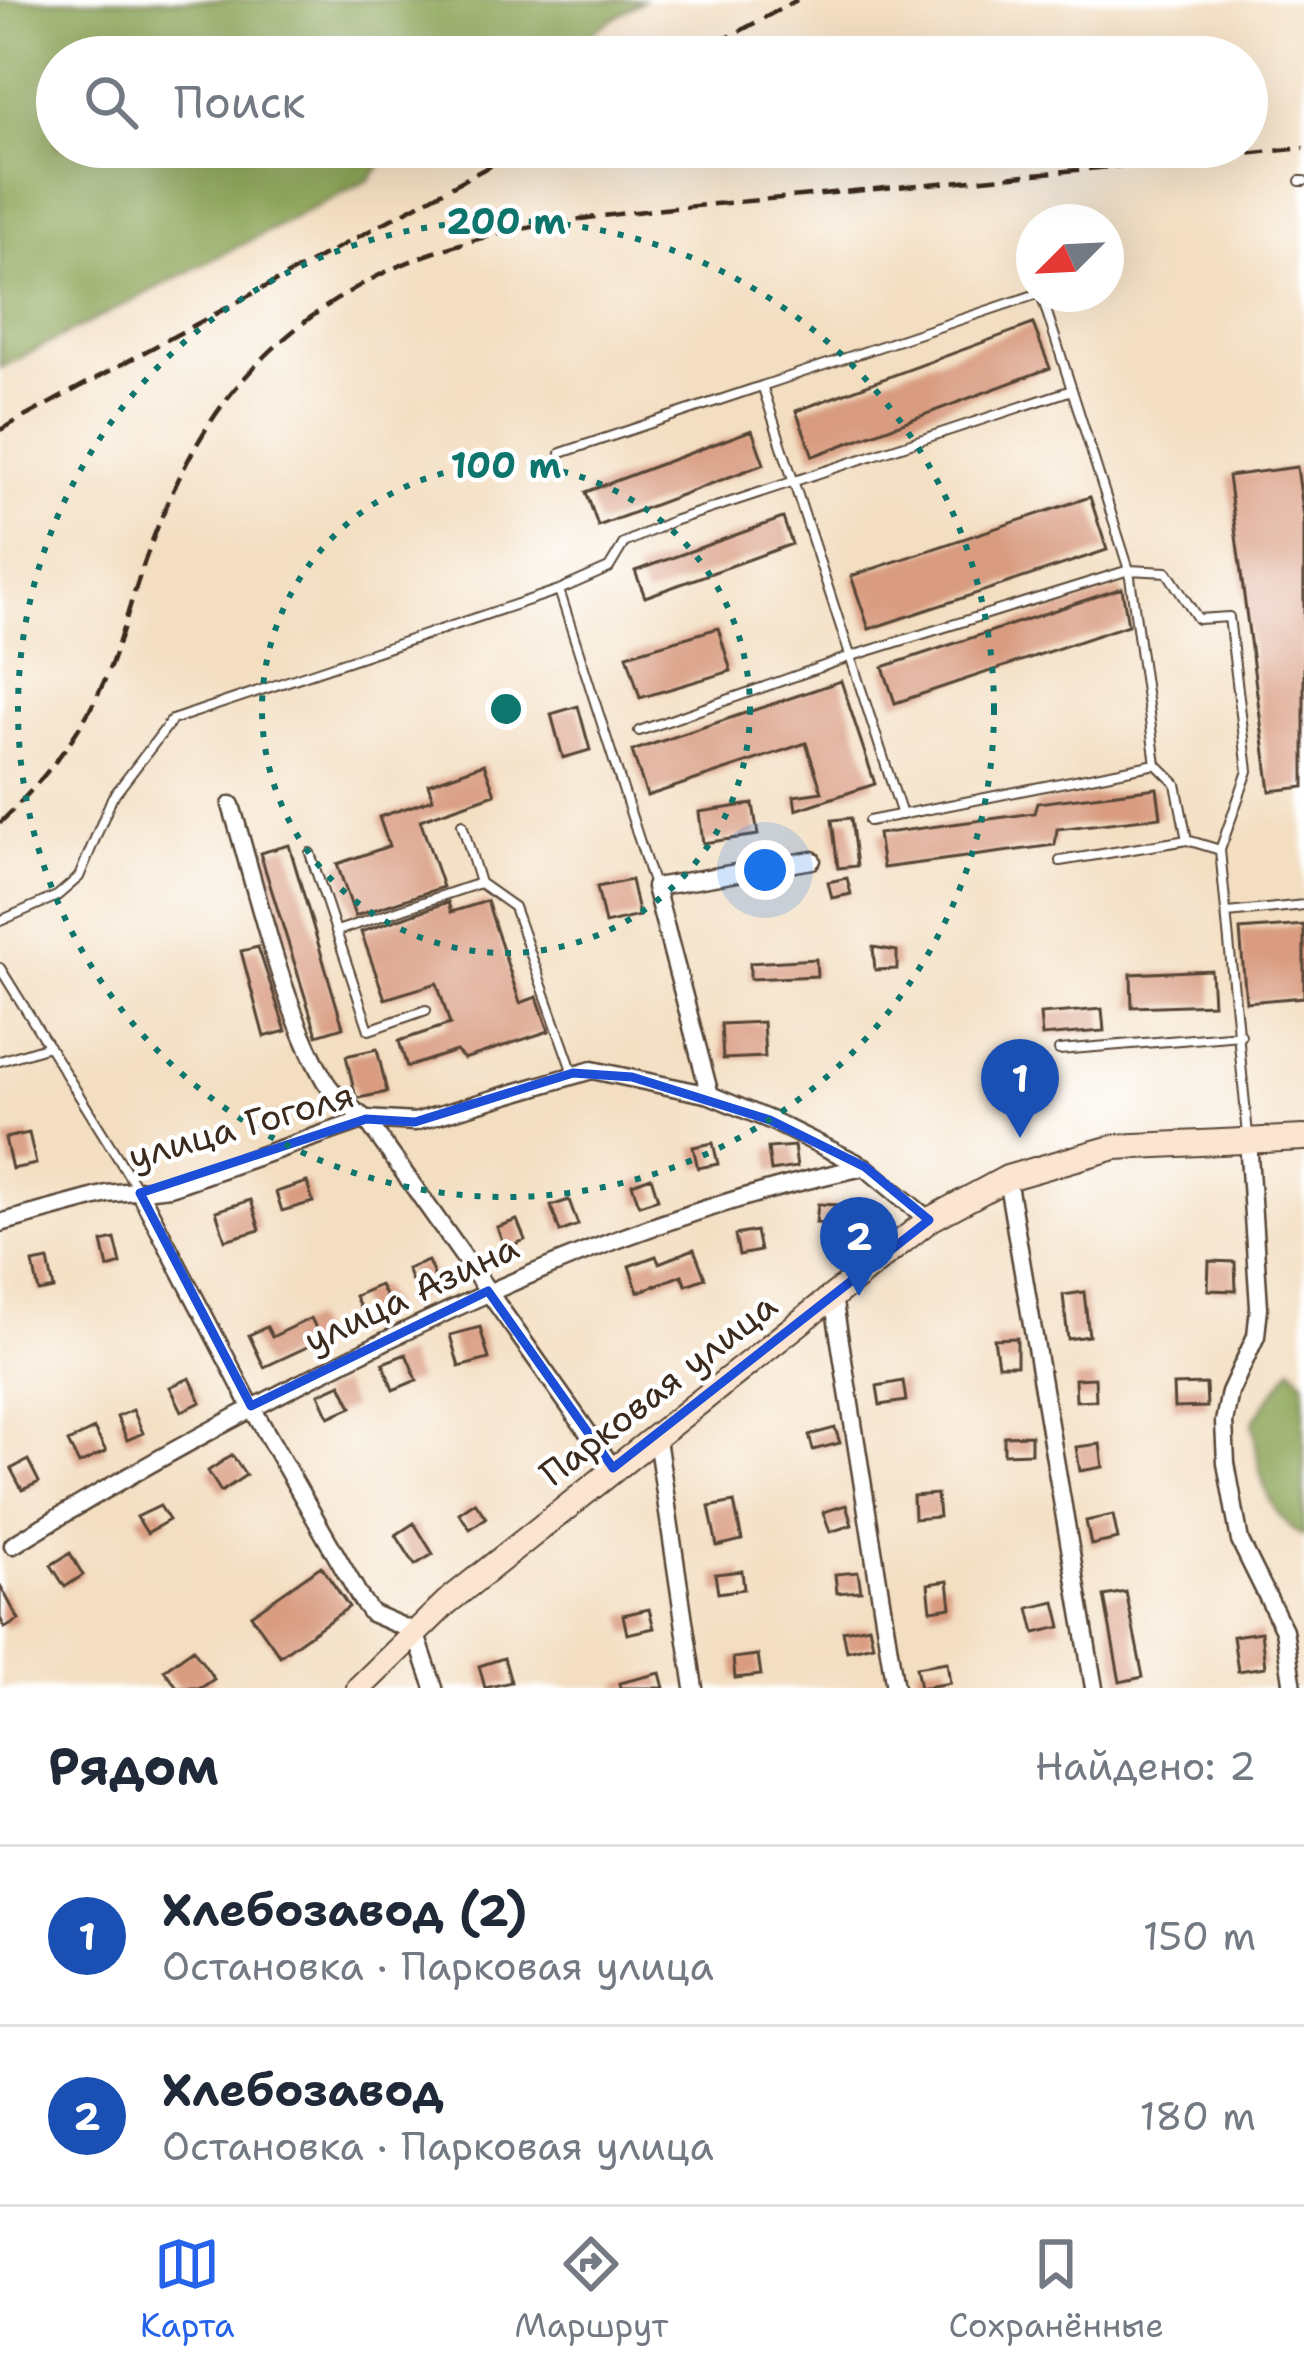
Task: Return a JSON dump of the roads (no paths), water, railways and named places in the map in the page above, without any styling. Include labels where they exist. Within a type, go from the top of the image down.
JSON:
[{"type":"main road","name":"Парковая улица","points":[[359,1688],[415,1632],[613,1468],[657,1439],[929,1220],[1007,1178],[1115,1147],[1304,1138]]},
{"type":"street","points":[[231,805],[292,1004],[325,1081],[338,1098],[366,1119],[613,1468]]},
{"type":"street","points":[[710,1095],[655,887],[812,860]]},
{"type":"street","name":"улица Гоголя","points":[[0,1222],[107,1194],[170,1187],[366,1119],[415,1122],[592,1070],[710,1095],[770,1120],[865,1167],[929,1220]]},
{"type":"street","points":[[1248,1139],[1259,1306],[1256,1336],[1230,1392],[1224,1423],[1226,1462],[1240,1540],[1283,1630],[1293,1688]]},
{"type":"street","name":"улица Азина","points":[[13,1546],[251,1406],[488,1292],[698,1208],[865,1167]]},
{"type":"street","points":[[1007,1178],[1094,1688]]},
{"type":"street","points":[[140,1193],[251,1406],[361,1599],[371,1613],[415,1632],[434,1688]]},
{"type":"street","points":[[832,1298],[896,1688]]},
{"type":"street","points":[[657,1439],[694,1688]]},
{"type":"lane","points":[[562,453],[1016,302]]},
{"type":"lane","points":[[1045,312],[1129,570],[1156,764],[1176,784],[1187,840]]},
{"type":"lane","points":[[763,388],[902,814]]},
{"type":"lane","points":[[0,921],[57,896],[80,877],[112,798],[172,720],[559,590],[608,568],[624,543],[636,536],[1072,390]]},
{"type":"lane","points":[[639,731],[852,656],[1129,570],[1167,572],[1198,619],[1228,617],[1248,771],[1220,850],[1248,1139]]},
{"type":"lane","points":[[559,590],[655,887]]},
{"type":"lane","points":[[869,821],[1156,764]]},
{"type":"lane","points":[[462,824],[480,883],[514,907],[573,1073]]},
{"type":"lane","points":[[1060,861],[1187,840],[1220,850]]},
{"type":"lane","points":[[310,853],[369,1030],[426,1010]]},
{"type":"lane","points":[[337,931],[480,883]]},
{"type":"lane","points":[[1228,913],[1304,905]]},
{"type":"lane","points":[[0,968],[140,1193]]},
{"type":"lane","points":[[1059,1050],[1241,1035]]},
{"type":"lane","points":[[0,1061],[49,1046]]},
{"type":"railway","points":[[731,36],[797,0]]},
{"type":"railway","points":[[1268,151],[1304,148]]},
{"type":"railway","points":[[0,430],[486,168]]},
{"type":"railway","points":[[0,823],[57,759],[92,706],[165,508],[218,411],[272,349],[316,313],[365,283],[459,244],[600,216],[1095,168]]},
{"type":"place","name":"Хлебозавод (2)","points":[[1020,1138]]},
{"type":"place","name":"Хлебозавод","points":[[859,1296]]}]
